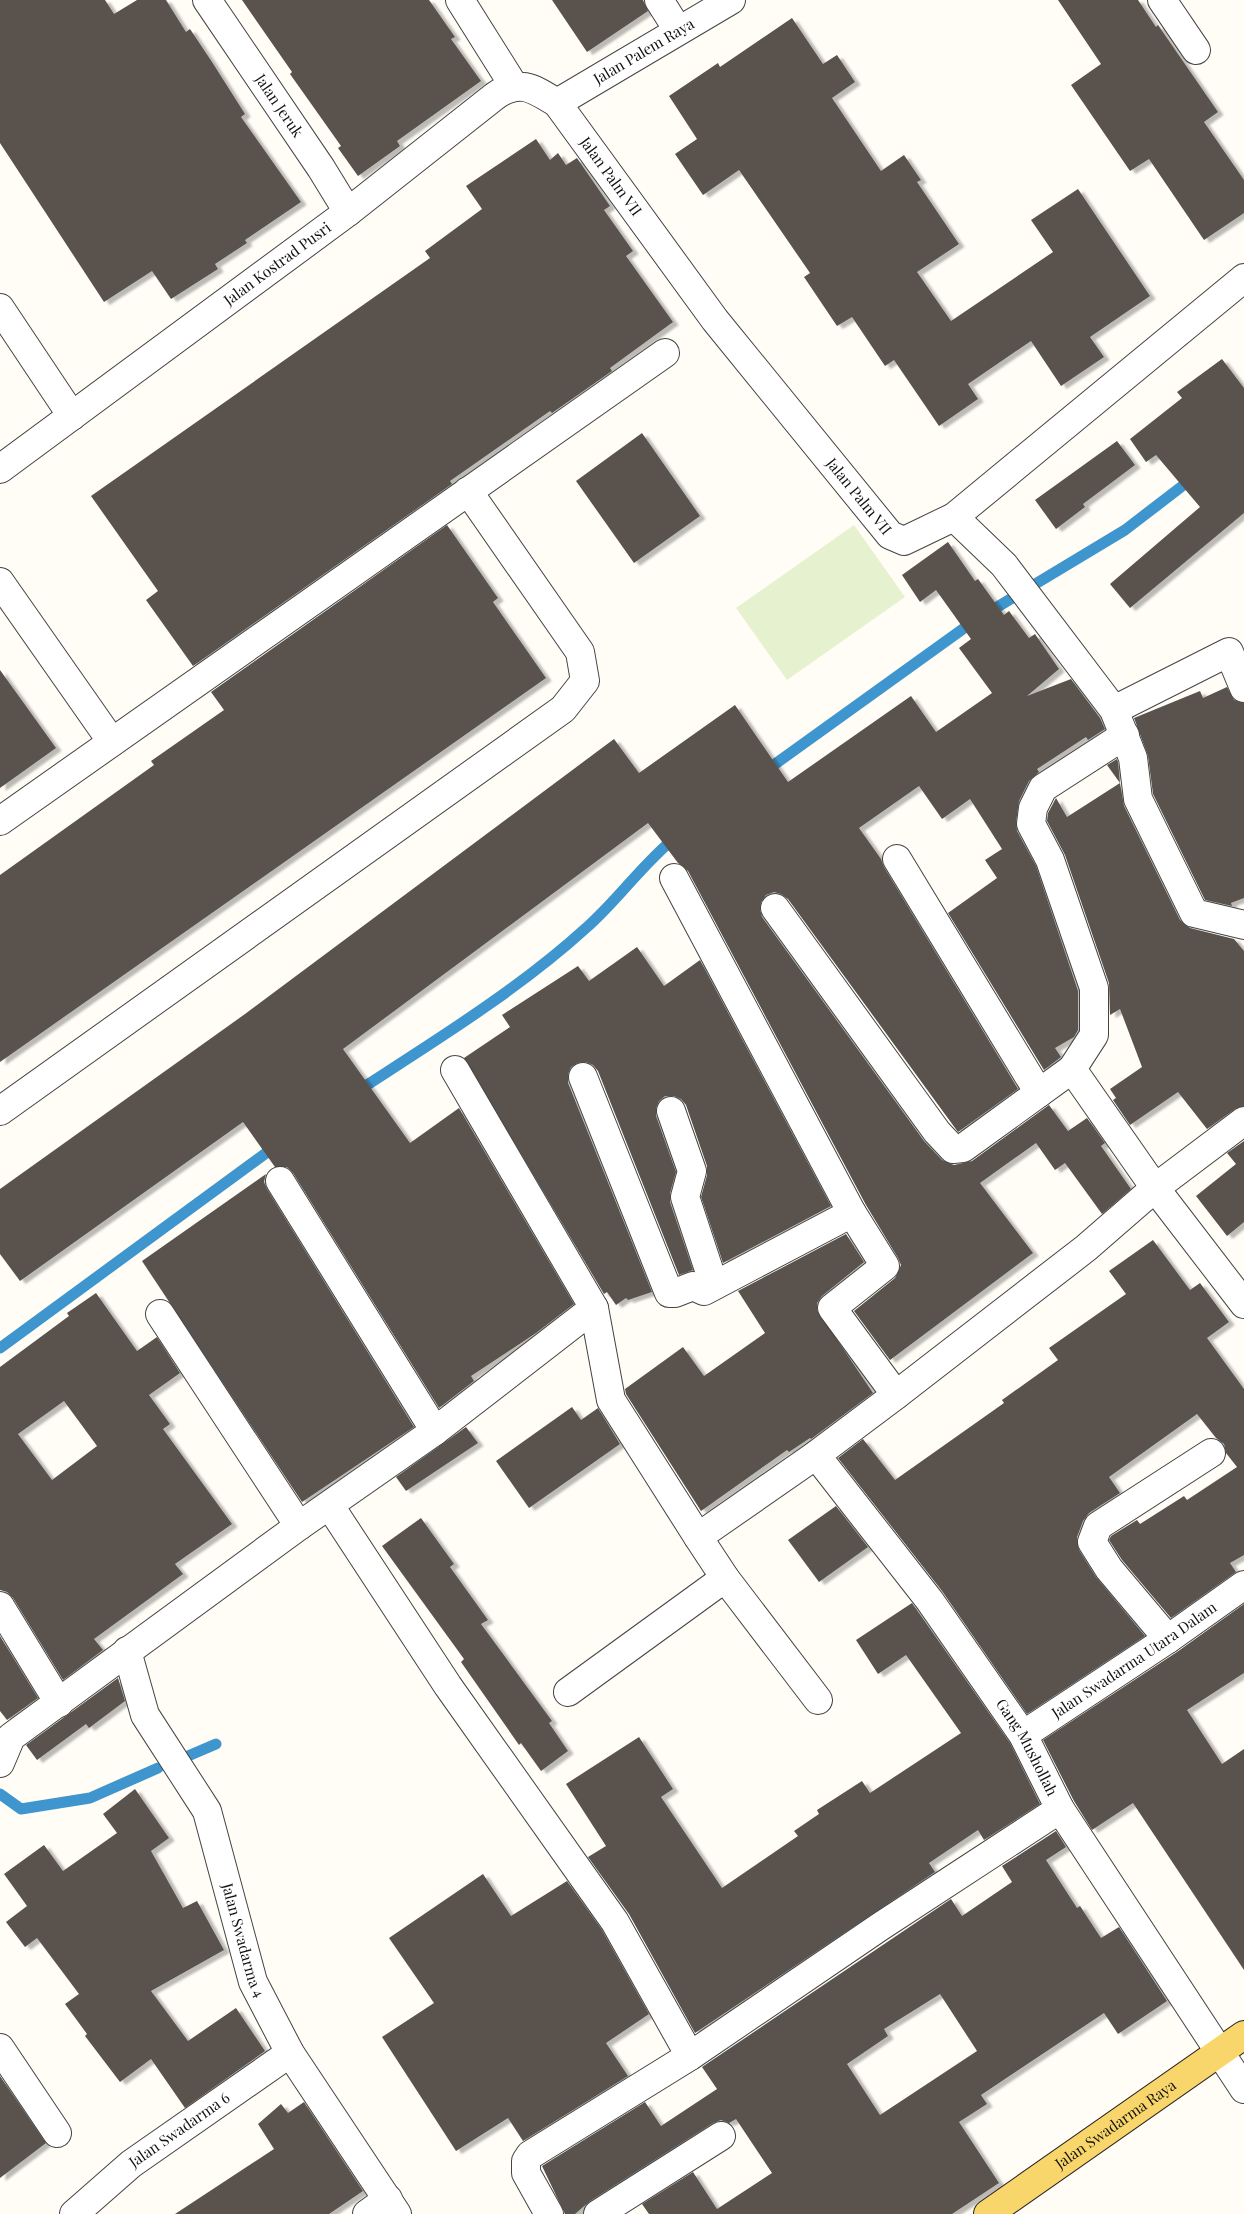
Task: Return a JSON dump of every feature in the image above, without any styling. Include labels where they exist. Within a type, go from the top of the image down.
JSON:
[{"type":"main road","name":"Jalan Swadarma Raya","points":[[988,2214],[1244,2036]]},
{"type":"street","name":"Jalan Jeruk","points":[[207,0],[321,168],[348,212]]},
{"type":"street","points":[[460,0],[514,86],[526,86],[557,103]]},
{"type":"street","points":[[659,0],[678,30]]},
{"type":"street","name":"Jalan Palem Raya","points":[[557,103],[731,0]]},
{"type":"street","points":[[1162,0],[1196,50]]},
{"type":"street","name":"Jalan Kostrad Pusri","points":[[0,469],[348,212],[494,96],[514,86]]},
{"type":"street","name":"Jalan Palm VII","points":[[557,103],[714,320],[890,535],[904,541],[954,516],[1244,278]]},
{"type":"street","points":[[0,308],[72,416]]},
{"type":"street","points":[[0,821],[665,353]]},
{"type":"street","points":[[0,1111],[563,709],[585,681],[580,652],[468,491]]},
{"type":"street","points":[[954,516],[1004,565],[1114,710],[1134,758],[1138,799],[1194,913],[1244,925]]},
{"type":"street","points":[[0,582],[112,742]]},
{"type":"street","points":[[1114,710],[1237,648],[1244,688]]},
{"type":"street","points":[[774,908],[937,1132],[953,1148],[963,1148],[1072,1069],[1094,1035],[1094,988],[1050,860],[1031,824],[1033,808],[1042,788],[1125,735]]},
{"type":"street","points":[[896,859],[1039,1093]]},
{"type":"street","points":[[674,878],[852,1213],[885,1266],[832,1308],[896,1394]]},
{"type":"street","points":[[1072,1069],[1155,1188],[1244,1304]]},
{"type":"street","points":[[455,1070],[594,1308],[611,1400],[725,1578],[818,1700]]},
{"type":"street","points":[[583,1077],[667,1290],[672,1294],[693,1286],[703,1291],[852,1213]]},
{"type":"street","points":[[671,1111],[692,1171],[686,1197],[714,1285]]},
{"type":"street","points":[[698,1537],[816,1455],[1086,1248],[1155,1188],[1244,1121]]},
{"type":"street","points":[[280,1181],[435,1431]]},
{"type":"street","points":[[0,1763],[11,1737],[299,1526],[435,1431],[594,1308]]},
{"type":"street","points":[[160,1314],[299,1526]]},
{"type":"street","points":[[1168,1639],[1108,1569],[1092,1542],[1098,1526],[1210,1453]]},
{"type":"street","name":"Gang Mushollah","points":[[816,1455],[930,1601],[1023,1735],[1060,1809],[1244,2089]]},
{"type":"street","points":[[330,1506],[448,1686],[615,1922],[690,2056]]},
{"type":"street","points":[[568,1692],[725,1578]]},
{"type":"street","name":"Jalan Swadarma Utara Dalam","points":[[1023,1735],[1168,1639],[1244,1585]]},
{"type":"street","points":[[0,1606],[59,1703]]},
{"type":"street","name":"Jalan Swadarma 4","points":[[127,1651],[145,1715],[207,1811],[253,1982],[290,2053],[384,2209]]},
{"type":"street","points":[[549,2214],[526,2173],[526,2161],[530,2155],[690,2056],[881,1926],[1060,1809]]},
{"type":"street","points":[[0,2048],[57,2133]]},
{"type":"street","name":"Jalan Swadarma 6","points":[[74,2214],[131,2164],[290,2053]]},
{"type":"street","points":[[598,2214],[721,2136]]},
{"type":"green space","points":[[854,525],[905,597],[787,680],[736,608]]},
{"type":"building","points":[[0,0],[105,0],[114,14],[137,0],[166,0],[186,32],[190,29],[245,114],[241,117],[301,202],[245,240],[247,243],[215,264],[218,269],[171,299],[152,271],[104,302],[0,143]]},
{"type":"building","points":[[242,0],[429,0],[455,37],[451,39],[481,81],[397,141],[400,146],[358,176],[338,148],[341,146],[290,74],[292,72]]},
{"type":"building","points":[[552,0],[643,0],[648,11],[587,52]]},
{"type":"building","points":[[1058,0],[1138,0],[1156,27],[1158,25],[1218,112],[1204,122],[1244,180],[1244,213],[1204,240],[1149,159],[1130,171],[1071,85],[1101,64]]},
{"type":"building","points":[[792,18],[823,64],[837,55],[855,82],[832,98],[881,171],[904,155],[921,180],[917,182],[959,244],[917,272],[951,321],[1053,252],[1031,220],[1078,189],[1150,296],[1090,337],[1104,357],[1061,386],[1031,341],[968,384],[978,399],[939,426],[894,360],[885,366],[852,317],[837,326],[804,277],[810,273],[739,170],[703,195],[675,154],[697,139],[669,96],[718,63],[720,67]]},
{"type":"building","points":[[536,139],[550,160],[558,153],[566,165],[577,158],[610,206],[604,210],[633,251],[626,256],[673,322],[610,368],[612,371],[552,413],[550,411],[450,481],[452,484],[193,666],[146,600],[158,591],[91,496],[430,258],[425,251],[482,209],[466,186]]},
{"type":"building","points":[[1222,359],[1244,388],[1244,513],[1130,608],[1110,584],[1200,507],[1156,455],[1146,462],[1130,439],[1182,398],[1177,392]]},
{"type":"building","points":[[642,433],[700,516],[634,563],[576,481]]},
{"type":"building","points":[[1117,441],[1135,465],[1083,504],[1085,507],[1056,529],[1035,500]]},
{"type":"building","points":[[447,525],[498,598],[493,602],[546,678],[0,1062],[0,875],[154,765],[151,761],[224,710],[211,692]]},
{"type":"building","points":[[948,542],[975,581],[978,579],[1004,615],[1009,611],[1029,638],[1035,634],[1059,669],[1027,696],[1071,679],[1100,718],[1105,729],[1088,740],[1086,737],[1037,769],[1039,772],[1029,781],[1019,801],[1016,822],[1017,831],[1036,866],[1078,991],[1078,1030],[1074,1037],[1055,1048],[1061,1057],[1044,1070],[948,913],[997,878],[985,860],[1002,849],[970,799],[942,819],[919,786],[859,828],[881,859],[884,867],[1018,1089],[958,1132],[788,899],[774,892],[766,895],[761,902],[760,910],[762,917],[924,1141],[942,1160],[954,1165],[972,1161],[1049,1105],[1068,1131],[1087,1118],[1105,1143],[1101,1146],[1131,1189],[1102,1214],[1065,1163],[1055,1170],[1036,1143],[980,1183],[1033,1253],[890,1360],[854,1311],[895,1278],[901,1265],[898,1258],[866,1205],[688,871],[678,863],[648,823],[343,1049],[410,1143],[459,1108],[574,1304],[536,1333],[471,1376],[474,1381],[439,1408],[293,1173],[287,1167],[275,1167],[243,1122],[20,1281],[0,1254],[0,1189],[245,1014],[614,739],[639,773],[735,705],[788,782],[911,696],[936,732],[992,693],[959,648],[971,639],[936,590],[920,602],[902,575]]},
{"type":"building","points":[[0,670],[56,748],[0,788]]},
{"type":"building","points":[[1227,687],[1234,700],[1244,703],[1244,898],[1231,903],[1232,906],[1205,900],[1153,794],[1148,756],[1134,718],[1200,691],[1203,698]]},
{"type":"building","points":[[1117,759],[1118,762],[1120,783],[1107,765]]},
{"type":"building","points":[[1120,783],[1124,806],[1180,920],[1190,928],[1234,939],[1244,951],[1244,1106],[1235,1109],[1207,1129],[1178,1092],[1130,1125],[1113,1100],[1116,1098],[1110,1089],[1142,1067],[1120,1009],[1110,1015],[1109,983],[1065,855],[1047,821],[1048,813],[1056,798],[1067,817]]},
{"type":"building","points":[[637,947],[664,986],[700,960],[831,1206],[723,1263],[701,1197],[707,1175],[707,1166],[686,1105],[681,1099],[674,1096],[665,1096],[659,1101],[656,1108],[656,1116],[676,1172],[670,1193],[670,1202],[693,1270],[679,1275],[598,1071],[593,1065],[586,1062],[577,1063],[571,1067],[568,1074],[568,1083],[652,1292],[628,1300],[626,1298],[616,1305],[607,1292],[604,1294],[464,1058],[510,1027],[502,1015],[578,966],[589,981]]},
{"type":"building","points":[[1244,1141],[1244,1222],[1227,1236],[1196,1196],[1236,1164],[1227,1153]]},
{"type":"building","points":[[266,1174],[264,1182],[267,1189],[414,1427],[302,1502],[142,1261]]},
{"type":"building","points":[[846,1234],[864,1262],[822,1296],[817,1303],[817,1310],[873,1393],[811,1439],[789,1452],[787,1450],[701,1511],[626,1394],[625,1389],[683,1347],[704,1376],[765,1333],[738,1291]]},
{"type":"building","points":[[1153,1240],[1190,1290],[1200,1283],[1229,1322],[1207,1338],[1244,1389],[1244,1555],[1230,1563],[1236,1572],[1171,1618],[1122,1560],[1109,1540],[1111,1536],[1137,1520],[1140,1524],[1184,1496],[1187,1500],[1237,1467],[1226,1453],[1224,1444],[1216,1438],[1197,1414],[1109,1477],[1120,1493],[1089,1513],[1083,1521],[1077,1537],[1079,1550],[1096,1577],[1145,1636],[1027,1714],[942,1591],[838,1458],[863,1439],[895,1480],[1004,1403],[1002,1400],[1058,1360],[1049,1348],[1126,1294],[1109,1271]]},
{"type":"building","points":[[96,1293],[137,1351],[157,1337],[180,1373],[149,1395],[170,1424],[163,1429],[232,1524],[175,1564],[183,1574],[94,1639],[103,1650],[63,1680],[13,1598],[7,1592],[0,1590],[0,1367],[69,1316],[67,1313]],"holes":[[[64,1401],[97,1446],[52,1480],[18,1434]]]},
{"type":"building","points":[[572,1407],[581,1420],[598,1408],[620,1444],[529,1508],[496,1461]]},
{"type":"building","points":[[466,1427],[478,1443],[406,1491],[396,1477]]},
{"type":"building","points":[[836,1506],[868,1547],[819,1582],[788,1540]]},
{"type":"building","points":[[421,1518],[454,1564],[450,1567],[488,1620],[481,1624],[552,1721],[549,1723],[568,1751],[541,1771],[521,1743],[519,1745],[461,1662],[464,1659],[382,1546]]},
{"type":"building","points":[[912,1603],[1010,1743],[1040,1804],[984,1840],[978,1830],[929,1863],[935,1872],[695,2033],[629,1914],[588,1857],[606,1846],[566,1784],[639,1737],[673,1789],[661,1797],[722,1888],[798,1836],[794,1831],[819,1814],[817,1810],[862,1781],[870,1793],[961,1733],[906,1655],[878,1674],[856,1640]]},
{"type":"building","points":[[1244,1604],[1244,1673],[1187,1710],[1222,1764],[1244,1749],[1244,1970],[1133,1803],[1092,1830],[1074,1801],[1043,1740],[1177,1652]]},
{"type":"building","points":[[0,1636],[38,1698],[7,1720],[0,1711]]},
{"type":"building","points":[[118,1678],[125,1701],[89,1728],[86,1724],[37,1760],[26,1745]]},
{"type":"building","points":[[135,1789],[169,1838],[151,1851],[183,1908],[197,1901],[224,1950],[151,1991],[188,2041],[236,2008],[265,2051],[185,2108],[151,2059],[120,2082],[85,2036],[87,2034],[65,2004],[79,1994],[37,1938],[25,1947],[6,1922],[27,1906],[4,1874],[44,1845],[63,1871],[117,1833],[103,1814]]},
{"type":"building","points":[[1056,1831],[1066,1847],[1046,1860],[1077,1908],[1080,1906],[1101,1938],[1119,1927],[1167,2001],[1118,2034],[1104,2013],[981,2095],[987,2104],[959,2122],[999,2183],[952,2214],[649,2214],[642,2204],[693,2172],[717,2209],[772,2173],[736,2119],[729,2123],[721,2120],[713,2123],[590,2201],[575,2214],[565,2214],[542,2166],[645,2102],[661,2126],[717,2089],[702,2067],[951,1899],[962,1916],[1012,1882],[1002,1866]],"holes":[[[940,1994],[977,2051],[880,2115],[847,2064],[888,2036],[884,2029]]]},
{"type":"building","points":[[483,1874],[511,1916],[567,1881],[602,1930],[649,2014],[606,2043],[628,2076],[523,2141],[508,2118],[456,2151],[382,2037],[434,2003],[389,1938]]},
{"type":"building","points":[[0,2076],[46,2143],[0,2178]]},
{"type":"building","points":[[304,2102],[363,2191],[329,2214],[175,2214],[274,2149],[258,2124],[281,2104],[288,2113]]},
{"type":"waterway","points":[[764,772],[974,621],[1125,530],[1194,477]]},
{"type":"waterway","points":[[356,1092],[504,994],[560,951],[598,917],[653,858],[677,836]]},
{"type":"waterway","points":[[0,1348],[277,1145]]},
{"type":"waterway","points":[[188,1756],[216,1744]]},
{"type":"waterway","points":[[0,1794],[21,1809],[90,1798],[158,1768]]}]
